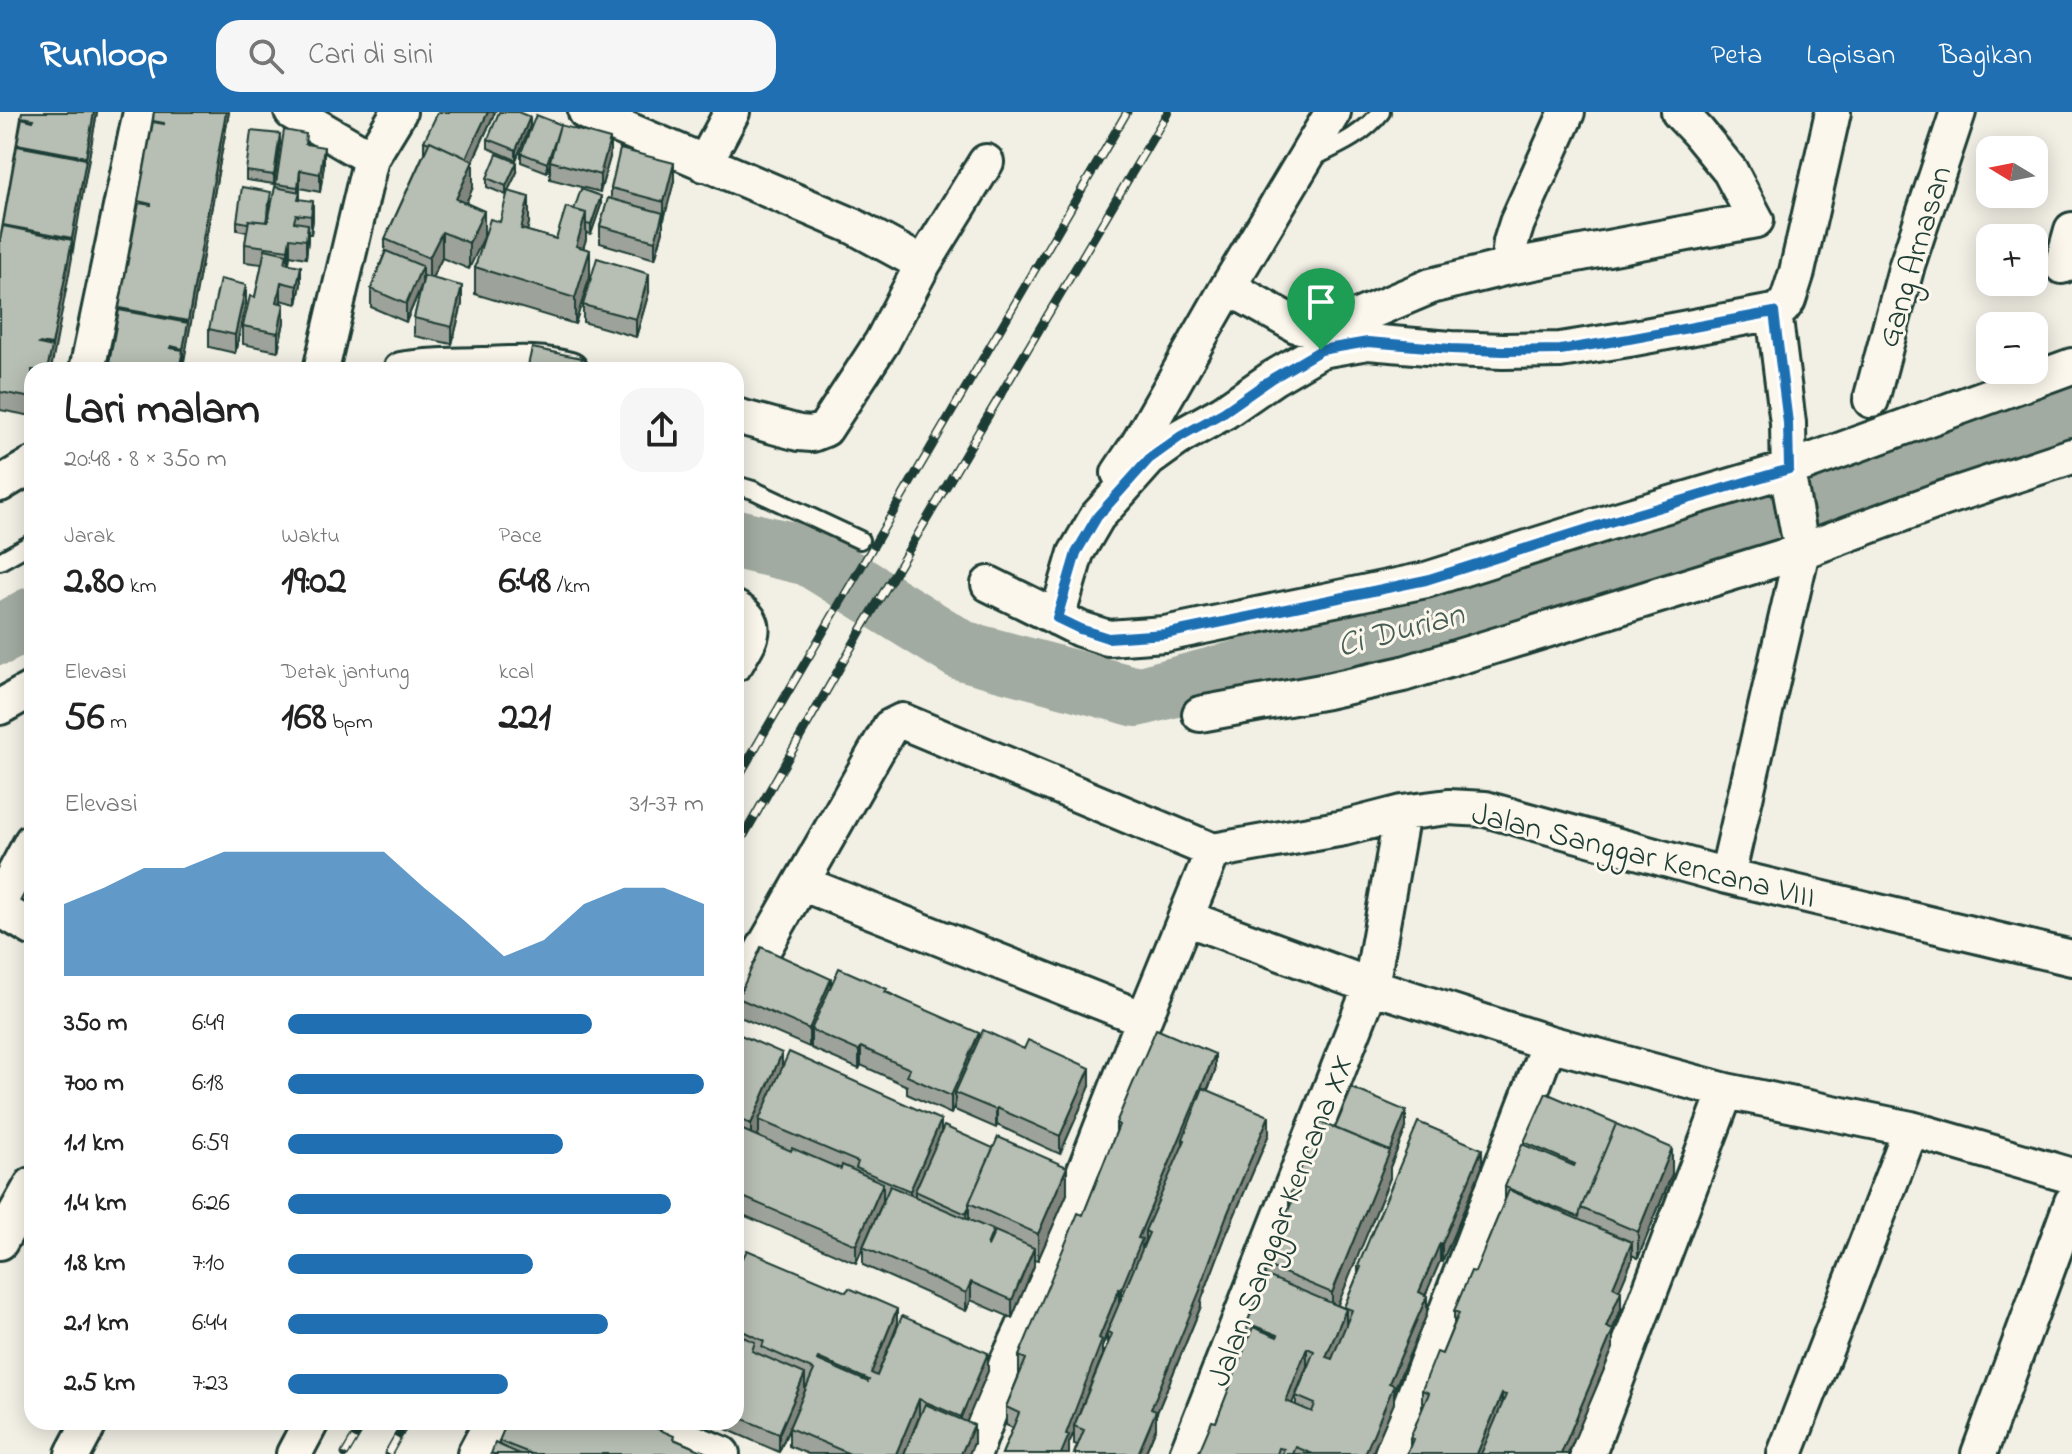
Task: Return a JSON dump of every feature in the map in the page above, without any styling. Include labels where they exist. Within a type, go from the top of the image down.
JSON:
[{"type":"street","points":[[89,362],[141,112]]},
{"type":"street","points":[[292,112],[371,158]]},
{"type":"street","points":[[323,362],[371,158],[399,112]]},
{"type":"street","points":[[586,112],[853,226],[923,264]]},
{"type":"street","points":[[704,164],[732,112]]},
{"type":"street","points":[[1116,477],[1333,112]]},
{"type":"street","points":[[1508,267],[1517,223],[1567,112]]},
{"type":"street","points":[[1228,287],[1296,325],[1317,330],[1336,326],[1431,286],[1508,267],[1756,220],[1730,171],[1679,112]]},
{"type":"street","points":[[1057,618],[1076,553],[1097,517],[1149,459],[1321,350],[1368,342],[1451,349],[1560,350],[1774,312],[1782,308],[1788,300],[1797,272],[1833,112]]},
{"type":"street","name":"Gang Arnasan","points":[[1871,400],[1907,265],[1958,112]]},
{"type":"street","points":[[744,418],[799,433],[812,434],[825,429],[882,342],[923,264],[986,162]]},
{"type":"street","points":[[2062,266],[2072,230]]},
{"type":"street","points":[[1727,876],[1801,546],[1789,476],[1788,423],[1774,312]]},
{"type":"street","points":[[989,584],[1080,629],[1108,638],[1165,634],[1426,580],[1613,521],[1789,476],[2072,366]]},
{"type":"street","points":[[1200,714],[1403,674],[2072,456]]},
{"type":"street","points":[[0,484],[24,470]]},
{"type":"street","points":[[744,613],[752,625],[752,635],[744,649]]},
{"type":"street","points":[[0,707],[24,694]]},
{"type":"street","points":[[744,983],[890,727],[902,721],[1213,851],[1144,1019],[1064,1182],[1023,1329],[993,1357],[974,1454]]},
{"type":"street","name":"Jalan Sanggar Kencana VIII","points":[[1213,851],[1344,828],[1402,813],[1448,807],[1485,809],[1727,876],[2072,958]]},
{"type":"street","name":"Jalan Sanggar Kencana XX","points":[[1187,1454],[1371,986],[1402,813]]},
{"type":"street","points":[[0,901],[24,856]]},
{"type":"street","points":[[801,883],[1144,1019]]},
{"type":"street","points":[[0,909],[24,923]]},
{"type":"street","points":[[1186,918],[1371,986],[1549,1043],[1726,1091],[1911,1129],[2072,1176]]},
{"type":"street","points":[[1392,1454],[1549,1043]]},
{"type":"street","points":[[1588,1454],[1726,1091]]},
{"type":"street","points":[[1785,1454],[1911,1129]]},
{"type":"street","points":[[0,1242],[24,1199]]},
{"type":"street","points":[[1979,1454],[2072,1202]]},
{"type":"street","points":[[73,1454],[86,1430]]},
{"type":"street","points":[[294,1454],[307,1430]]},
{"type":"street","points":[[475,1454],[488,1430]]},
{"type":"street","points":[[664,1430],[722,1454]]},
{"type":"lane","points":[[1303,163],[1352,138],[1373,123],[1381,112]]},
{"type":"lane","points":[[744,487],[860,540]]},
{"type":"lane","points":[[0,561],[24,548]]},
{"type":"building","points":[[22,112],[94,112],[86,157],[17,144],[22,118],[34,119],[21,117]]},
{"type":"building","points":[[154,112],[226,112],[188,321],[119,308],[139,203],[151,205],[138,201],[153,122],[164,124],[153,121]]},
{"type":"building","points":[[438,112],[488,112],[466,158],[424,141]]},
{"type":"building","points":[[499,112],[518,112],[530,117],[516,150],[488,139]]},
{"type":"building","points":[[536,115],[562,125],[547,163],[521,153]]},
{"type":"building","points":[[560,125],[610,139],[600,175],[550,161]]},
{"type":"building","points":[[284,130],[306,134],[305,144],[324,147],[320,174],[300,170],[298,187],[276,184]]},
{"type":"building","points":[[251,131],[280,134],[274,175],[246,171]]},
{"type":"building","points":[[430,141],[473,161],[456,199],[484,211],[469,243],[442,232],[429,258],[385,239]]},
{"type":"building","points":[[17,146],[86,159],[72,238],[3,225]]},
{"type":"building","points":[[620,149],[674,163],[664,202],[611,188]]},
{"type":"building","points":[[497,154],[517,162],[506,186],[487,178]]},
{"type":"building","points":[[242,187],[271,192],[266,222],[237,221]]},
{"type":"building","points":[[275,187],[300,192],[298,199],[313,201],[311,216],[296,214],[294,222],[308,224],[306,240],[290,238],[288,250],[245,244],[249,220],[268,222]]},
{"type":"building","points":[[581,189],[601,196],[591,225],[586,224],[586,213],[574,210]]},
{"type":"building","points":[[508,191],[529,197],[521,229],[556,239],[566,207],[586,213],[576,246],[590,250],[575,298],[475,267],[490,219],[500,222]]},
{"type":"building","points":[[608,198],[663,213],[655,241],[600,226]]},
{"type":"building","points":[[3,226],[72,240],[52,345],[39,344],[52,347],[49,362],[24,362],[24,396],[0,392],[0,240]]},
{"type":"building","points":[[265,249],[287,254],[285,263],[301,266],[297,286],[281,282],[277,302],[284,304],[278,333],[243,326],[250,296],[255,297]]},
{"type":"building","points":[[386,251],[422,266],[406,304],[371,289]]},
{"type":"building","points":[[597,258],[649,274],[636,319],[583,305]]},
{"type":"building","points":[[424,276],[462,286],[452,327],[414,318]]},
{"type":"building","points":[[220,279],[246,285],[235,335],[209,329]]},
{"type":"building","points":[[119,310],[188,323],[183,349],[170,348],[183,350],[181,362],[109,362]]},
{"type":"building","points":[[532,348],[582,358],[581,362],[529,362]]},
{"type":"building","points":[[761,947],[831,979],[809,1029],[744,1001],[744,985]]},
{"type":"building","points":[[839,968],[979,1033],[951,1096],[907,1076],[910,1069],[861,1047],[859,1051],[811,1030]]},
{"type":"building","points":[[1156,1029],[1215,1054],[1099,1338],[1102,1340],[1061,1454],[1002,1454],[1019,1413],[1006,1407],[1026,1359],[1019,1356],[1078,1213],[1083,1215],[1119,1125],[1116,1123]]},
{"type":"building","points":[[983,1030],[1024,1049],[1028,1040],[1090,1068],[1060,1136],[955,1093]]},
{"type":"building","points":[[744,1036],[782,1053],[751,1124],[744,1121]]},
{"type":"building","points":[[789,1052],[941,1120],[910,1191],[856,1168],[858,1162],[759,1120]]},
{"type":"building","points":[[1203,1088],[1269,1116],[1151,1409],[1156,1411],[1138,1454],[1074,1454],[1084,1430],[1074,1426],[1112,1334],[1107,1332],[1149,1233],[1145,1231],[1185,1140]]},
{"type":"building","points":[[1352,1088],[1406,1111],[1390,1151],[1335,1128]]},
{"type":"building","points":[[1546,1093],[1618,1124],[1579,1217],[1505,1187],[1522,1144],[1575,1164],[1524,1142]]},
{"type":"building","points":[[1320,1122],[1390,1151],[1332,1293],[1265,1265],[1293,1199],[1289,1197]]},
{"type":"building","points":[[1418,1122],[1482,1149],[1419,1292],[1427,1296],[1389,1383],[1394,1385],[1365,1454],[1313,1454],[1296,1447],[1293,1454],[1282,1454],[1284,1449],[1279,1448],[1277,1454],[1198,1454],[1212,1421],[1216,1422],[1253,1327],[1278,1335],[1247,1323],[1267,1276],[1346,1309],[1326,1357],[1332,1359],[1352,1310],[1344,1307],[1361,1267],[1358,1266]],"holes":[[[1307,1348],[1314,1351],[1296,1396],[1315,1404],[1312,1412],[1286,1401]]]},
{"type":"building","points":[[1616,1124],[1672,1148],[1638,1232],[1581,1208]]},
{"type":"building","points":[[944,1126],[993,1148],[966,1214],[915,1191]]},
{"type":"building","points":[[744,1130],[791,1151],[792,1148],[841,1169],[842,1165],[883,1183],[856,1245],[744,1197]]},
{"type":"building","points":[[998,1137],[1067,1167],[1038,1234],[969,1203]]},
{"type":"building","points":[[890,1186],[993,1230],[988,1246],[995,1231],[1034,1248],[1012,1300],[971,1282],[966,1293],[863,1247]]},
{"type":"building","points":[[1509,1190],[1632,1242],[1613,1287],[1621,1291],[1606,1327],[1613,1330],[1561,1454],[1481,1454],[1506,1395],[1502,1394],[1477,1454],[1407,1454],[1413,1439],[1410,1438],[1429,1393],[1422,1390],[1437,1352],[1442,1354],[1459,1313],[1454,1311],[1471,1271],[1475,1272]]},
{"type":"building","points":[[747,1250],[846,1292],[849,1288],[897,1309],[871,1373],[877,1376],[902,1316],[988,1353],[961,1417],[919,1399],[896,1454],[850,1454],[789,1428],[814,1370],[762,1347],[764,1341],[744,1332],[744,1256]],"holes":[[[817,1360],[869,1380],[868,1382]]]},
{"type":"building","points":[[744,1337],[755,1342],[752,1351],[805,1374],[779,1434],[744,1419]]},
{"type":"building","points":[[925,1404],[974,1425],[961,1454],[904,1454]]},
{"type":"building","points":[[504,1430],[660,1430],[674,1436],[673,1439],[709,1454],[532,1454],[499,1441]]},
{"type":"building","points":[[495,1443],[520,1454],[491,1454]]},
{"type":"waterway","name":"Ci Durian","points":[[744,541],[809,556],[961,650],[1137,697],[1633,567],[2072,409]]},
{"type":"waterway","name":"Ci Durian","points":[[0,635],[24,622]]},
{"type":"railway","points":[[744,767],[1127,112]]},
{"type":"railway","points":[[744,835],[863,627],[1168,112]]},
{"type":"railway","points":[[345,1454],[359,1430]]},
{"type":"railway","points":[[388,1454],[402,1430]]},
{"type":"route","points":[[1774,312],[1788,423],[1789,469],[1426,580],[1165,634],[1108,638],[1057,618],[1076,553],[1097,517],[1149,459],[1321,350],[1368,342],[1451,349],[1560,350],[1774,312]]}]
